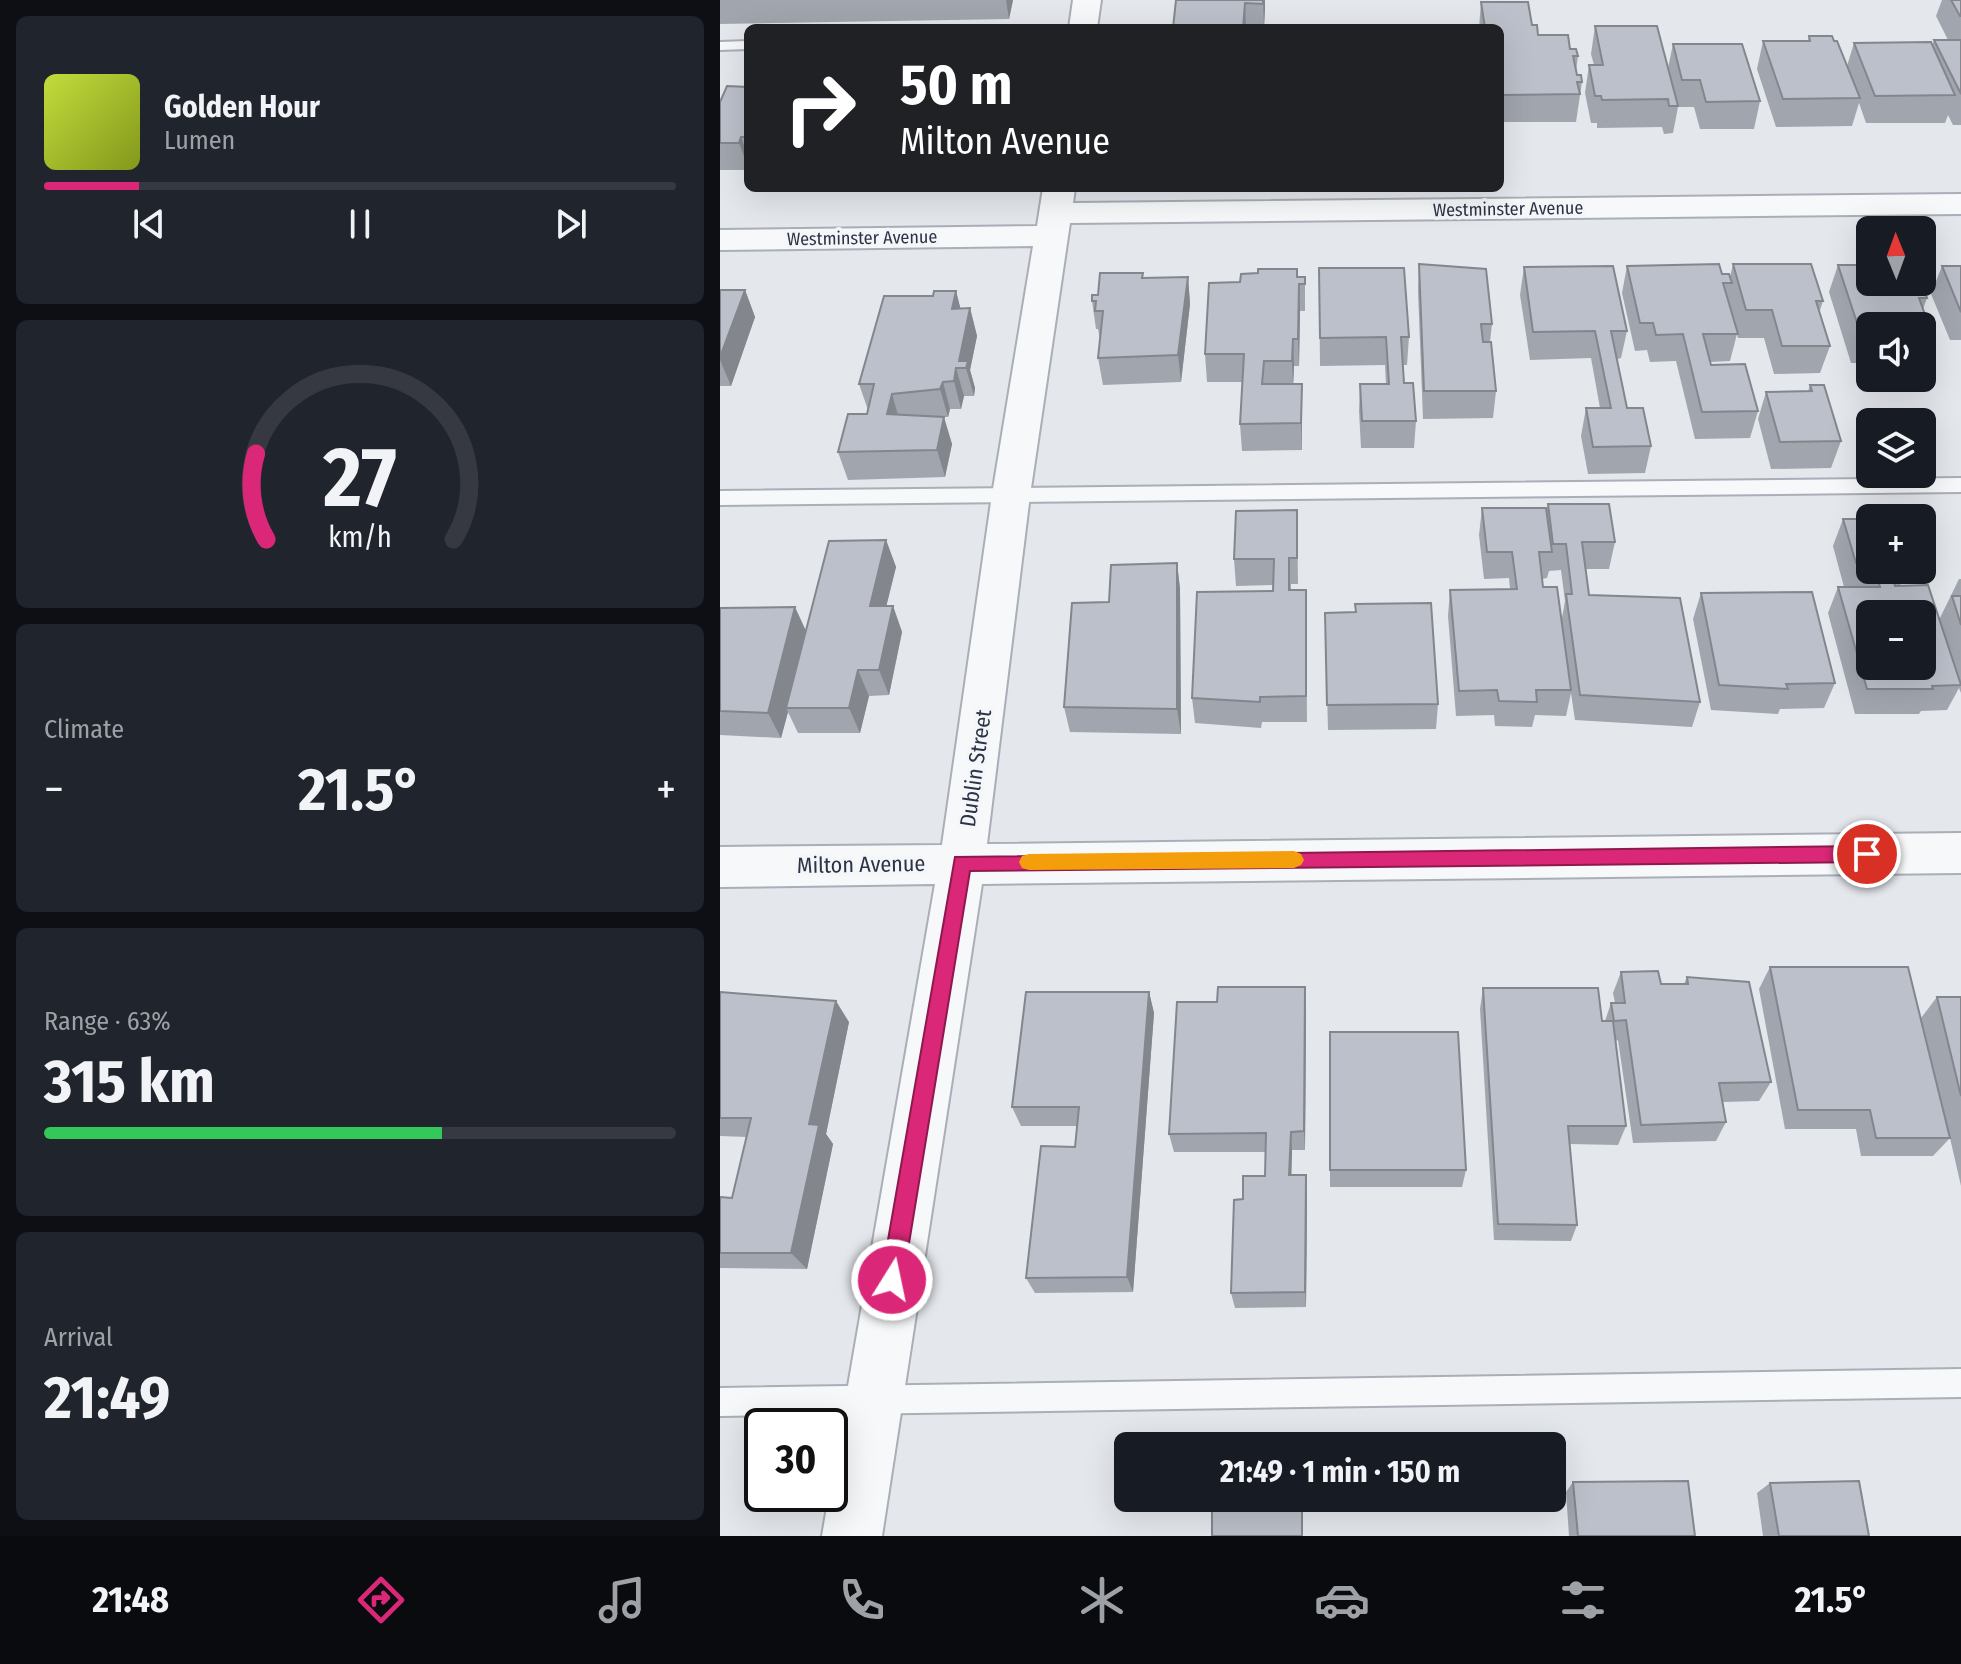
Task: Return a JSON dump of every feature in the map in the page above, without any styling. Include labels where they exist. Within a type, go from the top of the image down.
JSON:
[{"type":"street","points":[[1084,24],[1087,0]]},
{"type":"street","name":"Westminster Avenue","points":[[720,240],[1055,212],[1961,204]]},
{"type":"street","name":"Dublin Street","points":[[852,1536],[962,863],[1011,495],[1055,212]]},
{"type":"street","name":"Milton Avenue","points":[[720,867],[1961,853]]},
{"type":"lane","points":[[720,46],[744,45]]},
{"type":"lane","points":[[720,498],[1961,485]]},
{"type":"lane","points":[[720,1402],[1961,1383]]},
{"type":"building","points":[[1176,0],[1263,0],[1263,4],[1245,3],[1243,24],[1173,24]]},
{"type":"building","points":[[1951,0],[1961,0],[1961,16],[1960,16]]},
{"type":"building","points":[[1481,2],[1528,2],[1532,25],[1537,25],[1538,35],[1568,35],[1570,49],[1576,49],[1578,56],[1573,56],[1577,75],[1581,75],[1582,82],[1577,82],[1580,94],[1504,95],[1504,24],[1484,24]]},
{"type":"building","points":[[1595,26],[1657,26],[1678,106],[1669,106],[1668,99],[1602,100],[1601,96],[1595,96],[1589,65],[1603,65]]},
{"type":"building","points":[[1809,36],[1832,36],[1837,41],[1860,98],[1783,99],[1763,41],[1810,41]]},
{"type":"building","points":[[1934,40],[1961,40],[1961,94]]},
{"type":"building","points":[[1931,42],[1955,95],[1875,96],[1854,43]]},
{"type":"building","points":[[1673,44],[1742,44],[1760,101],[1706,102],[1700,80],[1682,80]]},
{"type":"building","points":[[727,86],[744,87],[744,137],[739,143],[720,143],[720,102]]},
{"type":"building","points":[[1419,264],[1486,269],[1492,324],[1481,324],[1483,342],[1491,342],[1496,391],[1424,391]]},
{"type":"building","points":[[1719,264],[1722,274],[1729,274],[1732,283],[1723,283],[1738,334],[1703,334],[1711,365],[1745,364],[1758,411],[1702,412],[1683,334],[1656,335],[1653,323],[1640,323],[1627,266]]},
{"type":"building","points":[[1733,264],[1811,264],[1823,301],[1816,301],[1830,346],[1782,346],[1772,310],[1746,310]]},
{"type":"building","points":[[1838,265],[1856,265],[1856,296],[1927,298],[1919,298],[1924,312],[1856,312],[1856,320]]},
{"type":"building","points":[[1613,266],[1627,331],[1611,331],[1627,408],[1643,408],[1651,446],[1593,447],[1586,408],[1611,408],[1595,331],[1533,332],[1524,267]]},
{"type":"building","points":[[1942,266],[1961,266],[1961,312]]},
{"type":"building","points":[[1319,268],[1404,268],[1409,337],[1401,337],[1404,383],[1413,383],[1416,421],[1362,421],[1360,384],[1389,384],[1386,337],[1320,338]]},
{"type":"building","points":[[1258,269],[1297,269],[1297,277],[1305,277],[1305,284],[1299,284],[1298,339],[1293,339],[1292,361],[1264,361],[1262,384],[1302,384],[1301,423],[1240,424],[1244,354],[1205,354],[1209,283],[1240,282],[1241,274],[1258,273]]},
{"type":"building","points":[[1100,273],[1143,273],[1142,278],[1188,277],[1178,355],[1098,358],[1103,311],[1095,311],[1096,301],[1092,301],[1092,295],[1098,295]]},
{"type":"building","points":[[720,290],[745,290],[720,357]]},
{"type":"building","points":[[934,291],[956,291],[952,309],[970,308],[959,361],[968,361],[966,368],[956,368],[954,381],[943,382],[940,389],[892,394],[887,414],[944,417],[937,450],[838,452],[848,414],[867,414],[874,384],[859,384],[884,296],[933,296]]},
{"type":"building","points":[[1810,385],[1824,385],[1841,441],[1780,442],[1766,392],[1812,391]]},
{"type":"building","points":[[1548,504],[1609,504],[1615,542],[1582,542],[1589,595],[1680,598],[1700,702],[1580,695],[1566,594],[1572,594],[1566,544],[1553,544]]},
{"type":"building","points":[[1482,508],[1546,508],[1552,552],[1539,552],[1543,587],[1557,587],[1571,690],[1536,690],[1537,702],[1499,701],[1497,690],[1459,691],[1450,590],[1517,589],[1512,552],[1487,552]]},
{"type":"building","points":[[1297,510],[1297,558],[1289,558],[1289,590],[1306,590],[1306,696],[1260,697],[1260,702],[1192,698],[1197,592],[1273,591],[1274,559],[1234,559],[1236,511]]},
{"type":"building","points":[[1843,519],[1856,519],[1856,563]]},
{"type":"building","points":[[886,540],[870,606],[893,606],[879,670],[858,670],[849,708],[786,708],[829,541]]},
{"type":"building","points":[[1177,563],[1177,709],[1064,707],[1072,603],[1109,602],[1111,565]]},
{"type":"building","points":[[1928,585],[1933,600],[1856,600],[1856,650],[1838,587]]},
{"type":"building","points":[[1812,592],[1835,683],[1786,684],[1788,689],[1719,685],[1701,593]]},
{"type":"building","points":[[1952,596],[1961,596],[1961,625]]},
{"type":"building","points":[[1431,603],[1438,704],[1327,705],[1325,613],[1356,612],[1355,604]]},
{"type":"building","points":[[795,607],[768,713],[720,711],[720,608]]},
{"type":"building","points":[[1936,609],[1961,685],[1932,686],[1933,689],[1867,689],[1864,680],[1936,680]]},
{"type":"building","points":[[1770,967],[1908,967],[1950,1138],[1876,1138],[1870,1110],[1798,1110]]},
{"type":"building","points":[[1658,971],[1661,984],[1688,984],[1687,977],[1749,982],[1771,1082],[1719,1083],[1726,1122],[1641,1125],[1626,1020],[1614,1021],[1611,1003],[1625,1003],[1621,972]]},
{"type":"building","points":[[1218,987],[1305,987],[1304,1131],[1291,1132],[1289,1175],[1306,1175],[1305,1292],[1231,1293],[1234,1200],[1243,1199],[1243,1176],[1265,1176],[1266,1133],[1169,1134],[1177,1002],[1217,1002]]},
{"type":"building","points":[[1483,988],[1598,988],[1602,1021],[1613,1021],[1626,1126],[1568,1126],[1577,1225],[1498,1224]]},
{"type":"building","points":[[720,992],[836,1001],[809,1124],[819,1125],[791,1253],[720,1253],[720,1197],[732,1198],[751,1118],[720,1118]]},
{"type":"building","points":[[1026,992],[1149,992],[1127,1277],[1026,1278],[1041,1146],[1075,1147],[1079,1107],[1012,1107]]},
{"type":"building","points":[[1937,997],[1961,997],[1961,1096]]},
{"type":"building","points":[[1330,1032],[1458,1032],[1466,1170],[1330,1170]]},
{"type":"building","points":[[1688,1481],[1695,1536],[1578,1536],[1573,1482]]},
{"type":"building","points":[[1859,1481],[1869,1536],[1779,1536],[1770,1483]]},
{"type":"building","points":[[1212,1512],[1302,1512],[1302,1536],[1212,1536]]},
{"type":"slow traffic","points":[[1029,862],[1294,860]]},
{"type":"route","points":[[892,1280],[962,863],[1867,854]]}]
